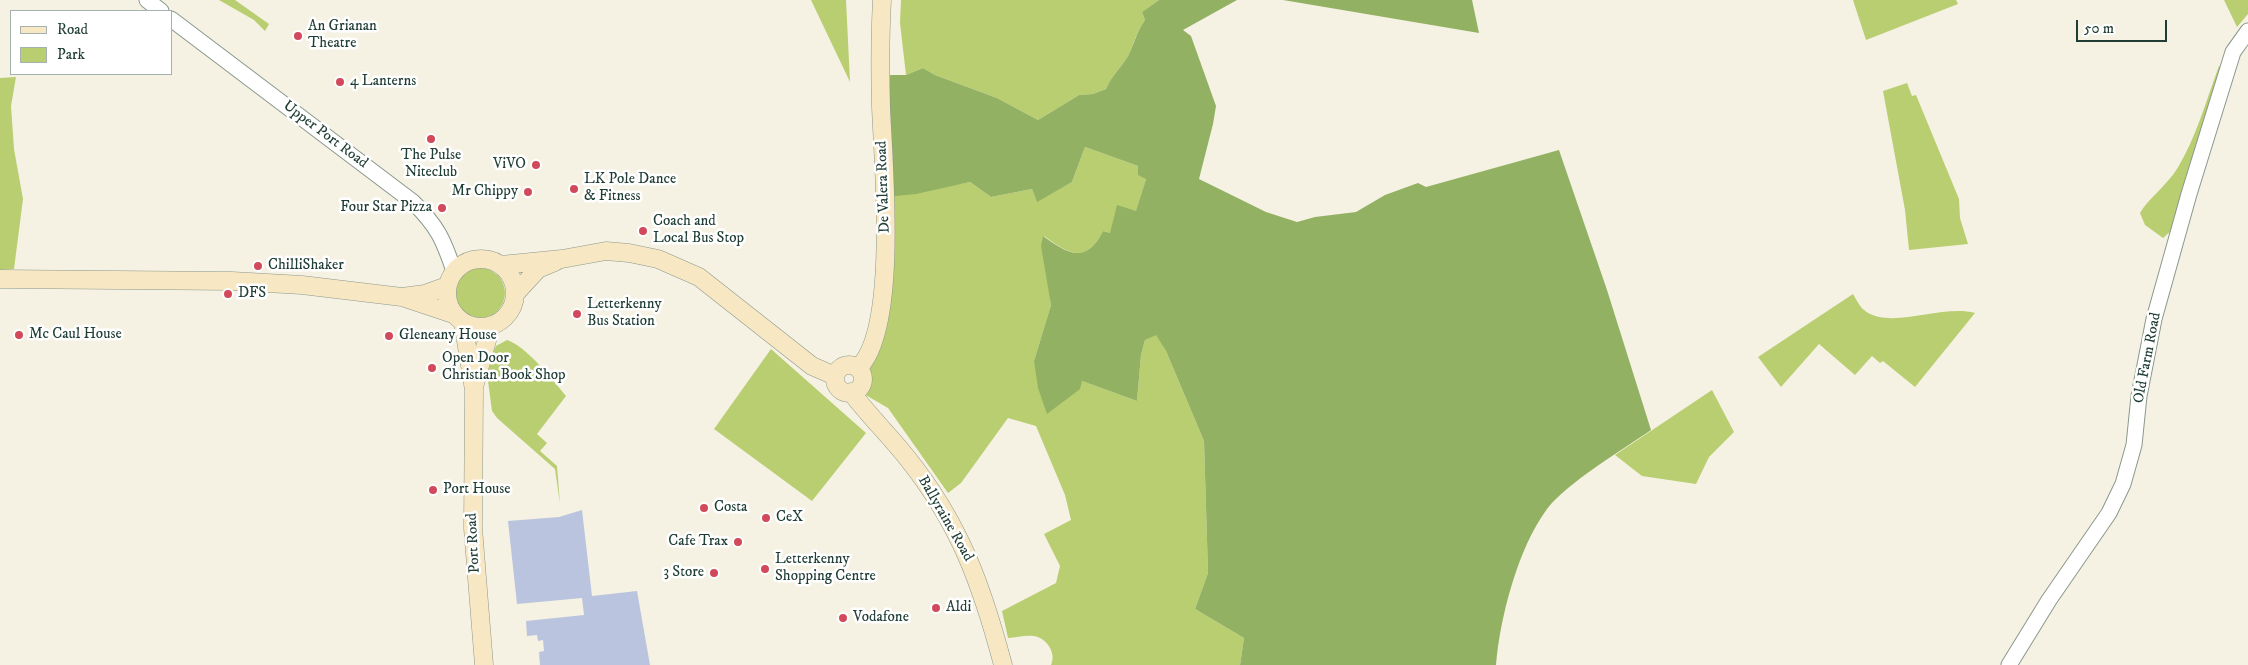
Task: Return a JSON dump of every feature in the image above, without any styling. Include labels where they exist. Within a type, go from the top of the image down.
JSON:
[{"type":"main road","name":"De Valera Road","points":[[858,368],[869,354],[881,311],[886,253],[886,185],[881,99],[882,0]]},
{"type":"main road","points":[[501,265],[562,259],[587,253],[619,252],[649,257],[678,267],[714,288],[812,366],[835,376]]},
{"type":"main road","points":[[402,297],[425,294],[451,278],[462,264],[475,259],[492,261],[501,265],[510,275],[515,294]]},
{"type":"main road","points":[[0,280],[232,281],[302,285],[402,297],[478,327],[491,326],[501,321],[509,312],[515,294],[538,270],[562,259]]},
{"type":"main road","points":[[451,278],[448,301],[458,318]]},
{"type":"main road","name":"Port Road","points":[[458,318],[474,390],[473,528],[484,665]]},
{"type":"main road","name":"Port Road","points":[[474,390],[491,326]]},
{"type":"main road","points":[[845,365],[852,365],[858,368],[862,375],[862,382],[857,390],[851,392],[839,388],[835,376],[838,369],[845,365]]},
{"type":"main road","name":"Ballyraine Road","points":[[851,392],[908,458],[966,549],[986,602],[1003,665]]},
{"type":"street","points":[[147,0],[160,10]]},
{"type":"street","name":"Upper Port Road","points":[[172,20],[413,202],[433,222],[442,236],[451,278]]},
{"type":"street","name":"Old Farm Road","points":[[2009,665],[2059,584],[2109,513],[2123,484],[2134,445],[2139,396],[2154,320],[2189,194],[2233,52],[2248,31]]},
{"type":"shaded area","points":[[582,510],[592,596],[637,591],[650,665],[540,665],[539,652],[544,651],[543,640],[538,641],[537,635],[527,636],[526,621],[584,615],[582,598],[517,604],[508,521],[559,517]]},
{"type":"green space","points":[[219,0],[235,0],[269,24],[265,31],[254,20]]},
{"type":"green space","points":[[811,0],[846,0],[850,82]]},
{"type":"green space","points":[[901,0],[1159,0],[1142,12],[1145,20],[1128,56],[1106,89],[1093,94],[1079,95],[1038,120],[997,98],[935,75],[923,68],[906,75],[900,23]]},
{"type":"green space","points":[[1159,0],[1237,0],[1183,30],[1191,36],[1216,106],[1199,179],[1266,212],[1297,222],[1315,217],[1356,212],[1385,195],[1418,183],[1426,187],[1559,150],[1607,290],[1651,430],[1581,478],[1547,509],[1527,543],[1512,584],[1506,605],[1496,665],[1240,665],[1244,638],[1195,609],[1208,573],[1204,441],[1166,351],[1156,335],[1145,340],[1141,355],[1137,401],[1082,381],[1080,389],[1047,414],[1038,388],[1034,361],[1051,305],[1041,246],[1043,236],[1068,251],[1076,253],[1090,249],[1097,242],[1103,231],[1110,233],[1117,205],[1136,211],[1146,179],[1138,175],[1138,166],[1085,147],[1072,182],[1037,202],[1032,189],[991,197],[970,182],[916,194],[886,197],[881,75],[906,75],[923,68],[935,75],[997,98],[1038,120],[1079,95],[1093,94],[1106,89],[1128,56],[1145,20],[1142,12]]},
{"type":"green space","points":[[1283,0],[1472,0],[1479,33]]},
{"type":"green space","points":[[1853,0],[1956,0],[1958,4],[1866,40]]},
{"type":"green space","points":[[2224,0],[2248,0],[2248,14],[2237,27]]},
{"type":"green space","points":[[2219,66],[2221,68],[2172,230],[2163,238],[2145,225],[2140,213],[2173,175],[2184,157]]},
{"type":"green space","points":[[16,77],[11,106],[14,149],[23,199],[14,269],[0,270],[0,78]]},
{"type":"green space","points":[[1907,83],[1912,96],[1916,95],[1959,199],[1960,218],[1968,244],[1909,250],[1905,210],[1883,91]]},
{"type":"green space","points":[[1085,147],[1138,166],[1146,179],[1136,212],[1110,233],[1103,231],[1097,242],[1090,249],[1076,253],[1061,248],[1044,236],[1051,305],[1034,361],[1137,401],[1141,355],[1145,340],[1156,334],[1166,351],[1204,441],[1208,573],[1195,609],[1244,638],[1240,665],[1051,665],[1053,656],[1049,646],[1042,639],[1030,636],[1008,638],[1002,611],[1056,583],[1060,566],[1044,534],[1071,520],[1065,495],[1036,426],[1008,418],[961,483],[948,493],[888,408],[857,390],[862,379],[872,331],[886,197],[970,182],[991,197],[1032,189],[1037,201],[1072,182]]},
{"type":"green space","points":[[475,268],[485,268],[498,275],[505,288],[505,298],[498,311],[485,318],[475,318],[466,314],[459,307],[455,298],[455,288],[459,279],[466,272]]},
{"type":"green space","points":[[1853,294],[1864,310],[1875,316],[1902,318],[1947,312],[1962,311],[1975,313],[1915,387],[1883,361],[1880,363],[1872,356],[1855,375],[1819,344],[1781,387],[1758,357]]},
{"type":"green space","points":[[507,340],[531,356],[566,396],[537,434],[547,443],[540,451],[557,466],[560,504],[555,469],[497,418],[492,411],[488,381],[490,360],[496,346]]},
{"type":"green space","points":[[771,349],[866,433],[812,501],[714,429]]},
{"type":"green space","points":[[1712,390],[1734,432],[1709,457],[1696,484],[1642,476],[1615,455]]},
{"type":"place","name":"An Grianan Theatre","points":[[298,36]]},
{"type":"place","name":"4 Lanterns","points":[[340,82]]},
{"type":"place","name":"The Pulse Niteclub","points":[[431,139]]},
{"type":"place","name":"ViVO","points":[[536,165]]},
{"type":"place","name":"LK Pole Dance & Fitness","points":[[574,189]]},
{"type":"place","name":"Mr Chippy","points":[[528,192]]},
{"type":"place","name":"Four Star Pizza","points":[[442,208]]},
{"type":"place","name":"Coach and Local Bus Stop","points":[[643,231]]},
{"type":"place","name":"ChilliShaker","points":[[258,266]]},
{"type":"place","name":"DFS","points":[[228,294]]},
{"type":"place","name":"Letterkenny Bus Station","points":[[577,314]]},
{"type":"place","name":"Mc Caul House","points":[[19,335]]},
{"type":"place","name":"Gleneany House","points":[[389,336]]},
{"type":"place","name":"Open Door Christian Book Shop","points":[[432,368]]},
{"type":"place","name":"Port House","points":[[433,490]]},
{"type":"place","name":"Costa","points":[[704,508]]},
{"type":"place","name":"CeX","points":[[766,518]]},
{"type":"place","name":"Cafe Trax","points":[[738,542]]},
{"type":"place","name":"Letterkenny Shopping Centre","points":[[765,569]]},
{"type":"place","name":"3 Store","points":[[714,573]]},
{"type":"place","name":"Aldi","points":[[936,608]]},
{"type":"place","name":"Vodafone","points":[[843,618]]}]
